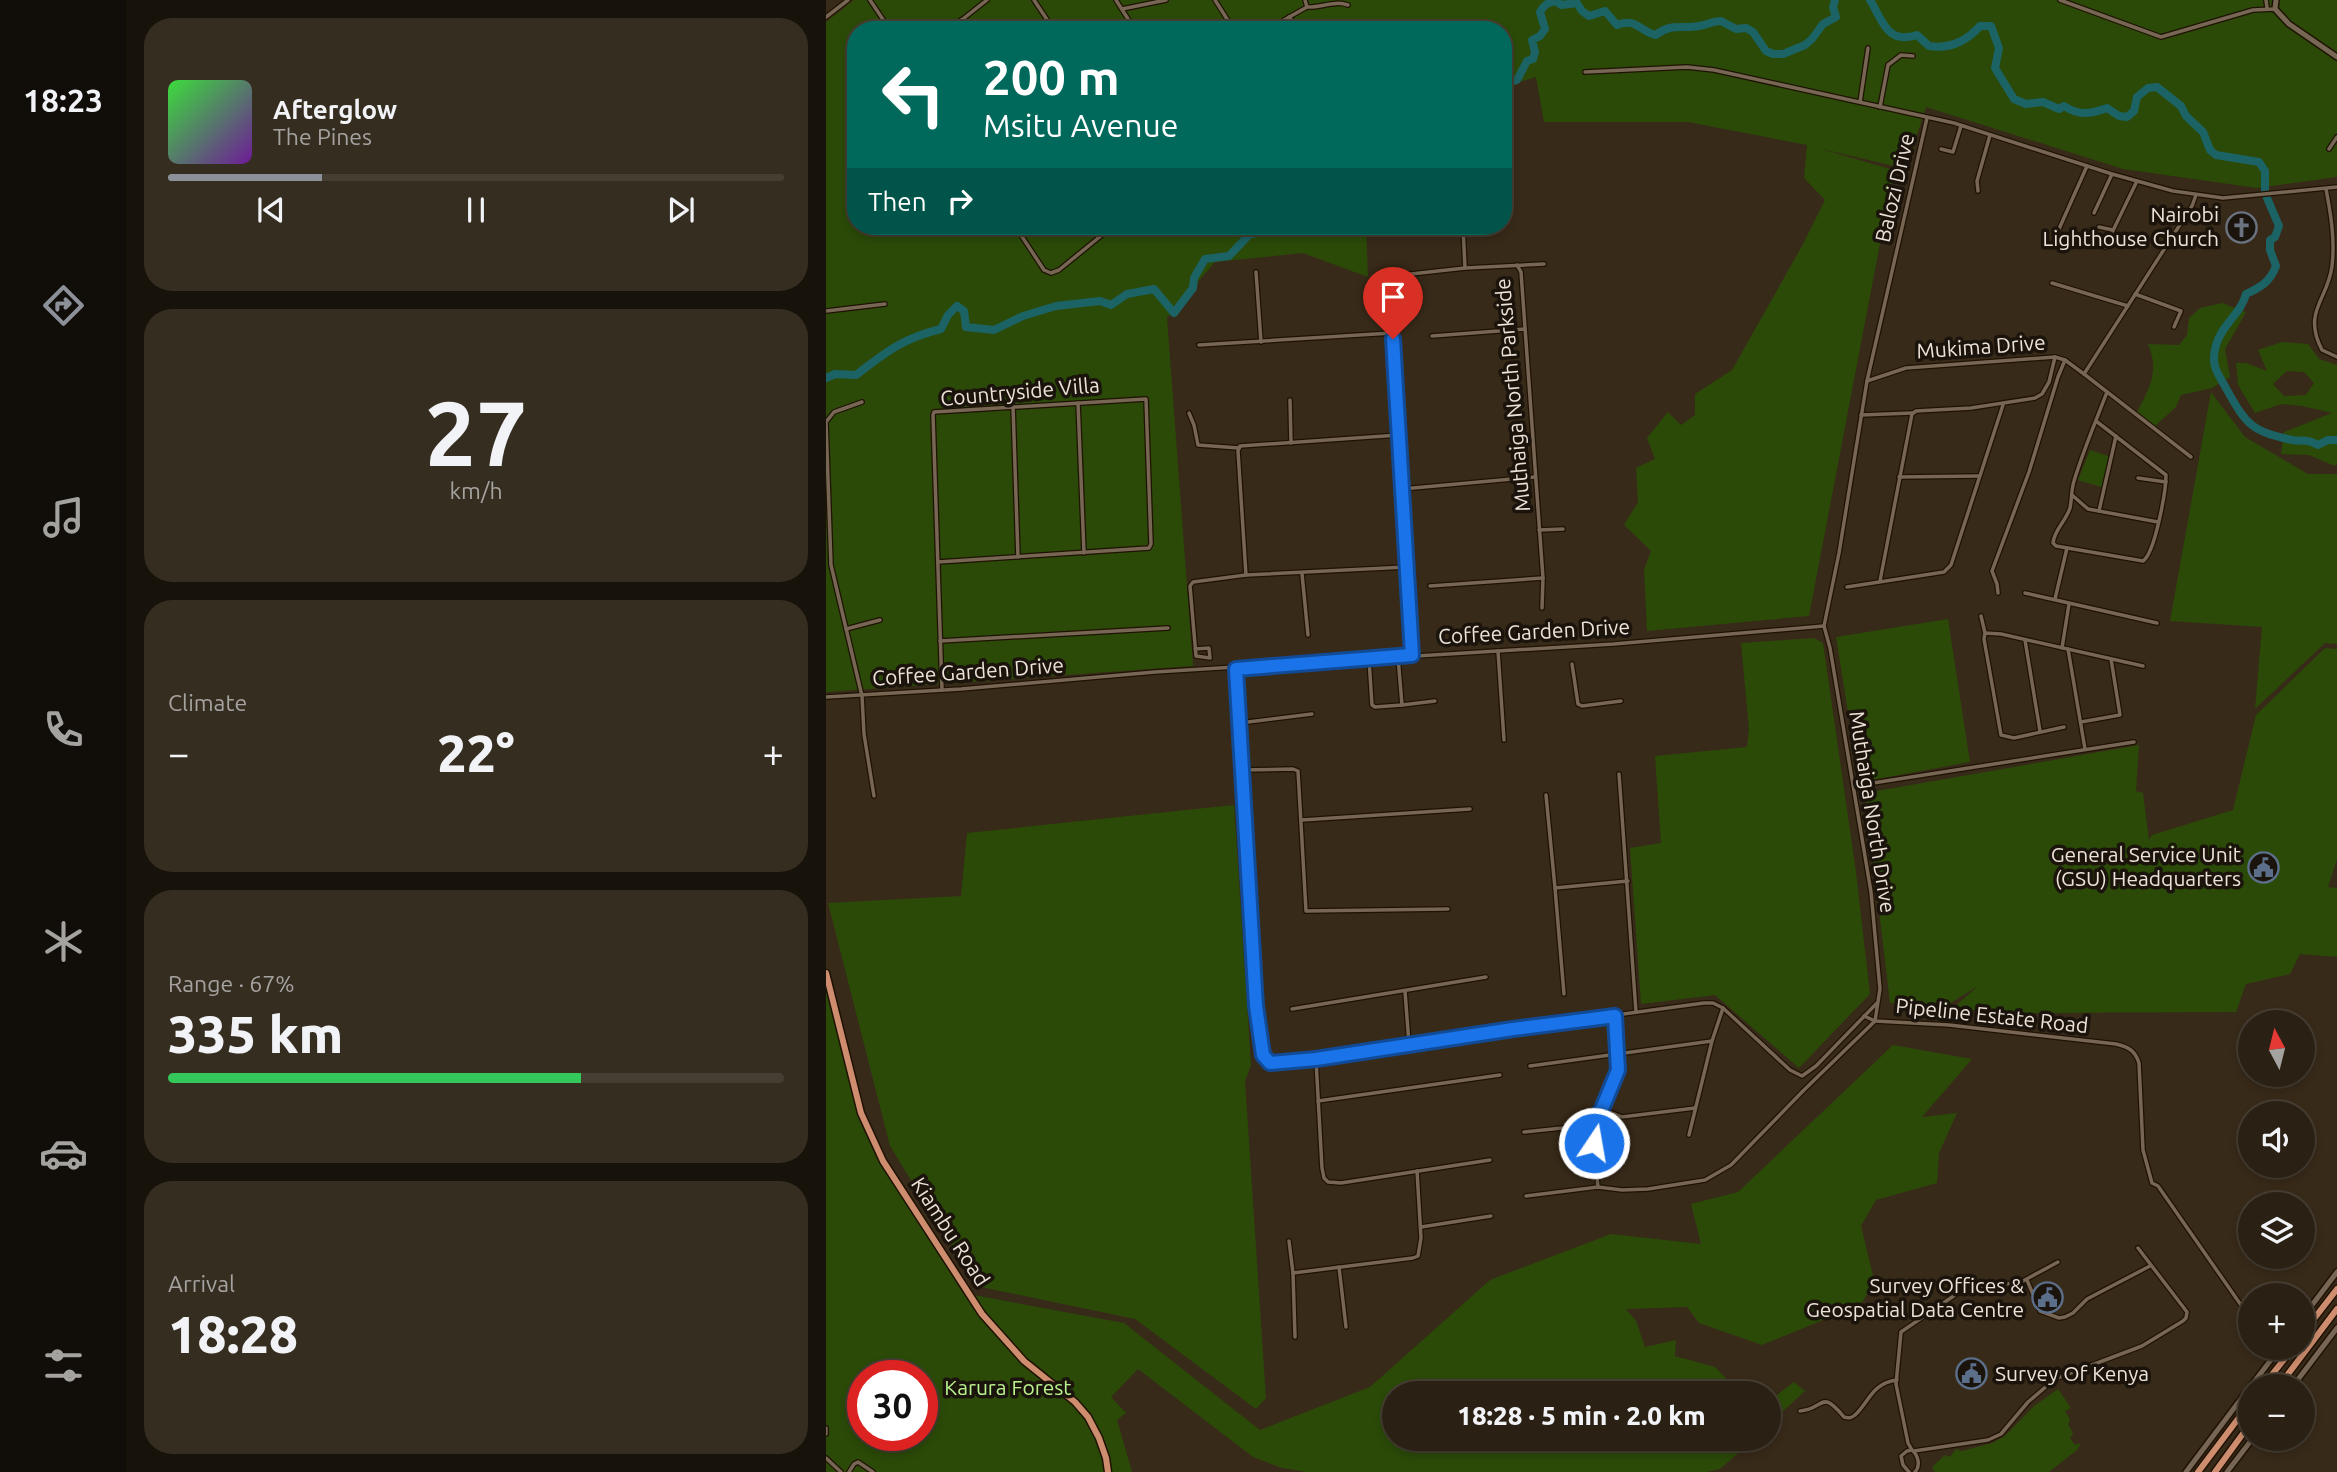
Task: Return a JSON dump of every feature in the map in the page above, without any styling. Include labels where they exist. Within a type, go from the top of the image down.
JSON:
[{"type":"highway","name":"Kiambu Road","points":[[826,973],[861,1114],[883,1161],[982,1314],[1024,1361],[1075,1402],[1088,1417],[1099,1437],[1108,1472]]},
{"type":"highway","points":[[2315,1317],[2337,1289]]},
{"type":"highway","points":[[2288,1374],[2337,1309]]},
{"type":"highway","points":[[2272,1374],[2284,1360]]},
{"type":"highway","points":[[2198,1472],[2238,1419]]},
{"type":"highway","points":[[2215,1472],[2238,1440]]},
{"type":"main road","points":[[2276,0],[2275,9],[2288,24],[2337,57]]},
{"type":"main road","points":[[2315,1301],[2337,1272]]},
{"type":"main road","points":[[2301,1374],[2337,1328]]},
{"type":"main road","points":[[2186,1472],[2238,1404]]},
{"type":"main road","points":[[2227,1472],[2243,1451]]},
{"type":"street","points":[[826,17],[848,0]]},
{"type":"street","points":[[870,0],[884,21]]},
{"type":"street","points":[[961,20],[987,0]]},
{"type":"street","points":[[1034,0],[1048,21]]},
{"type":"street","points":[[1116,0],[1129,21]]},
{"type":"street","points":[[1122,9],[1166,0]]},
{"type":"street","points":[[1215,0],[1228,21]]},
{"type":"street","points":[[1305,0],[1307,8]]},
{"type":"street","points":[[2060,0],[2161,37],[2239,14],[2275,9]]},
{"type":"street","points":[[2079,6],[2082,0]]},
{"type":"street","points":[[2266,0],[2267,8]]},
{"type":"street","points":[[1284,20],[1307,8],[1338,2],[1348,5]]},
{"type":"street","points":[[1289,17],[1294,21]]},
{"type":"street","points":[[1860,102],[1868,48]]},
{"type":"street","points":[[1880,107],[1888,65],[1901,55],[1913,56]]},
{"type":"street","points":[[1586,72],[1702,68],[1927,118]]},
{"type":"street","name":"Balozi Drive","points":[[1824,626],[1839,553],[1867,381],[1927,118],[1961,126],[2112,174],[2196,195],[2222,198],[2337,187]]},
{"type":"street","points":[[1941,149],[1953,152],[1961,126]]},
{"type":"street","points":[[1978,191],[1977,181],[1990,135]]},
{"type":"street","points":[[2329,149],[2337,136]]},
{"type":"street","points":[[2059,229],[2087,166]]},
{"type":"street","points":[[2094,213],[2112,174]]},
{"type":"street","points":[[2105,247],[2137,181]]},
{"type":"street","points":[[2326,188],[2333,230],[2331,271],[2314,316],[2322,350],[2337,357]]},
{"type":"street","points":[[2084,374],[2192,206],[2196,195]]},
{"type":"street","points":[[2099,226],[2113,230]]},
{"type":"street","points":[[1021,235],[1044,270],[1051,273],[1059,270],[1102,235]]},
{"type":"street","points":[[1463,235],[1465,268]]},
{"type":"street","points":[[1517,265],[1544,264]]},
{"type":"street","name":"Muthaiga North Parkside","points":[[1412,655],[1388,294],[1394,281],[1402,275],[1517,265],[1521,272],[1543,578],[1542,608]]},
{"type":"street","points":[[2331,271],[2337,272]]},
{"type":"street","points":[[1256,272],[1261,342]]},
{"type":"street","points":[[2052,282],[2128,306]]},
{"type":"street","points":[[2135,294],[2180,311],[2174,327]]},
{"type":"street","points":[[826,311],[885,304]]},
{"type":"street","points":[[1432,336],[1525,329]]},
{"type":"street","points":[[1199,345],[1392,333]]},
{"type":"street","points":[[1861,415],[2003,405],[2039,397],[2049,382],[2055,357]]},
{"type":"street","name":"Mukima Drive","points":[[1867,381],[1906,368],[2055,357],[2065,360],[2191,457]]},
{"type":"street","points":[[1998,593],[1992,572],[2029,472],[2065,360]]},
{"type":"street","points":[[2096,421],[2166,475],[2158,522],[2148,556],[2143,561],[2056,546],[2053,541],[2066,518],[2071,494],[2096,421],[2107,392]]},
{"type":"street","name":"Countryside Villa","points":[[942,690],[933,414],[938,411],[1146,399],[1150,547],[1084,552]]},
{"type":"street","points":[[1290,400],[1291,443]]},
{"type":"street","points":[[862,402],[834,412],[826,422],[831,565],[862,696],[864,734],[874,796]]},
{"type":"street","points":[[938,562],[1084,552],[1078,403]]},
{"type":"street","points":[[1847,587],[1944,572],[1951,565],[2003,405]]},
{"type":"street","points":[[1013,406],[1018,557]]},
{"type":"street","points":[[1880,581],[1911,416],[1914,412]]},
{"type":"street","points":[[1189,413],[1198,446],[1239,447],[1399,435]]},
{"type":"street","points":[[2099,511],[2116,436]]},
{"type":"street","points":[[1239,447],[1245,575]]},
{"type":"street","points":[[1899,477],[1979,476]]},
{"type":"street","points":[[1402,489],[1535,477]]},
{"type":"street","points":[[2138,478],[2166,482]]},
{"type":"street","points":[[2071,494],[2083,506],[2158,522]]},
{"type":"street","points":[[1539,530],[1563,530]]},
{"type":"street","points":[[2055,599],[2067,548]]},
{"type":"street","points":[[1195,649],[1209,648],[1210,657],[1197,658],[1195,649],[1190,586],[1193,582],[1245,575],[1406,567]]},
{"type":"street","points":[[1302,574],[1308,635]]},
{"type":"street","points":[[1430,586],[1543,578]]},
{"type":"street","points":[[2025,593],[2157,623]]},
{"type":"street","points":[[2069,604],[2065,649],[2085,749]]},
{"type":"street","points":[[1981,616],[2001,735],[2014,738],[2064,727]]},
{"type":"street","points":[[846,629],[880,620]]},
{"type":"street","name":"Coffee Garden Drive","points":[[826,698],[1155,672],[1499,652],[1824,626]]},
{"type":"street","name":"Muthaiga North Drive","points":[[1824,626],[1854,786],[1873,916],[1880,989],[1877,1003]]},
{"type":"street","points":[[940,642],[1167,628]]},
{"type":"street","points":[[1985,633],[2143,666]]},
{"type":"street","points":[[2025,640],[2040,731]]},
{"type":"street","points":[[1499,652],[1504,740]]},
{"type":"street","points":[[1398,657],[1402,705]]},
{"type":"street","points":[[1369,659],[1372,705],[1375,707],[1435,701]]},
{"type":"street","points":[[2081,722],[2120,715],[2111,659]]},
{"type":"street","points":[[1572,664],[1578,704],[1582,706],[1621,701]]},
{"type":"street","points":[[1236,669],[1256,1006],[1263,1055],[1270,1063],[1316,1059],[1713,1003],[1723,1008],[1790,1070],[1800,1076],[1816,1066],[1877,1003]]},
{"type":"street","points":[[1240,723],[1312,714]]},
{"type":"street","points":[[1854,786],[2134,742]]},
{"type":"street","points":[[1243,770],[1297,770],[1307,912],[1448,909]]},
{"type":"street","points":[[1619,774],[1636,1012]]},
{"type":"street","points":[[1546,795],[1564,994]]},
{"type":"street","points":[[1302,820],[1470,809]]},
{"type":"street","points":[[1555,888],[1628,881]]},
{"type":"street","points":[[1292,1009],[1486,977]]},
{"type":"street","points":[[1405,991],[1409,1045]]},
{"type":"street","points":[[1864,1016],[1875,1021],[1877,1003]]},
{"type":"street","points":[[1689,1135],[1723,1008]]},
{"type":"street","points":[[1598,1186],[1591,1125],[1602,1109],[1618,1070],[1615,1016]]},
{"type":"street","name":"Pipeline Estate Road","points":[[1526,1196],[1598,1186],[1625,1191],[1648,1189],[1705,1180],[1731,1165],[1875,1021],[1949,1025],[2116,1044],[2135,1053],[2139,1063],[2143,1150],[2152,1183],[2158,1186],[2238,1301]]},
{"type":"street","points":[[1530,1066],[1712,1041]]},
{"type":"street","points":[[1316,1059],[1322,1168],[1324,1178],[1328,1182],[1341,1183],[1490,1160]]},
{"type":"street","points":[[1317,1101],[1500,1075]]},
{"type":"street","points":[[1602,1109],[1622,1118],[1695,1108]]},
{"type":"street","points":[[1524,1132],[1591,1125]]},
{"type":"street","points":[[1293,1273],[1418,1256],[1420,1227],[1417,1171]]},
{"type":"street","points":[[1420,1227],[1492,1216]]},
{"type":"street","points":[[1289,1241],[1295,1337]]},
{"type":"street","points":[[1909,1472],[1901,1458],[1911,1451],[1987,1440],[2001,1434],[2028,1402],[2055,1379],[2143,1346],[2183,1321],[2187,1312],[2138,1248]]},
{"type":"street","points":[[1917,1470],[1917,1457],[1908,1443],[1896,1394],[1901,1332],[1958,1293],[2027,1280],[2058,1262]]},
{"type":"street","points":[[2027,1280],[2040,1311],[2059,1318],[2073,1313],[2087,1299],[2150,1266]]},
{"type":"street","points":[[1339,1267],[1346,1326]]},
{"type":"street","points":[[1800,1410],[1807,1410],[1825,1401],[1844,1417],[1852,1417],[1868,1395],[1886,1382],[1897,1380]]},
{"type":"street","points":[[826,1428],[826,1434]]},
{"type":"street","points":[[826,1458],[841,1472]]},
{"type":"street","points":[[849,1472],[858,1462],[873,1472]]},
{"type":"green space","points":[[854,0],[2337,0],[2337,177],[2257,188],[2123,169],[1926,107],[1906,169],[1818,148],[1894,170],[1809,616],[1647,631],[1644,570],[1651,551],[1624,525],[1638,502],[1636,468],[1655,459],[1647,438],[1668,412],[1681,425],[1695,415],[1695,394],[1732,370],[1802,246],[1825,200],[1804,178],[1807,145],[1688,122],[1544,122],[1536,77],[1512,84],[1512,21],[847,21],[847,235],[1366,235],[1368,277],[1303,253],[1215,262],[1167,318],[1193,666],[826,692],[826,22]]},
{"type":"green space","points":[[2222,303],[2246,312],[2225,349],[2230,377],[2212,388],[2181,395],[2176,407],[2154,427],[2136,414],[2149,388],[2153,372],[2148,344],[2179,345],[2187,335],[2189,318],[2200,308]]},
{"type":"green space","points":[[2282,342],[2308,344],[2319,359],[2337,365],[2335,466],[2309,455],[2281,454],[2284,432],[2332,413],[2281,404],[2255,413],[2238,385],[2236,363],[2246,363],[2267,371],[2258,350]],"holes":[[[2287,371],[2304,372],[2314,383],[2306,395],[2284,396],[2273,384]]]},
{"type":"green space","points":[[2211,392],[2245,437],[2308,474],[2337,474],[2337,644],[2325,643],[2255,709],[2262,627],[2170,621]]},
{"type":"green space","points":[[2090,450],[2111,457],[2104,488],[2078,480]]},
{"type":"green space","points":[[1948,619],[1970,762],[1866,781],[1858,775],[1836,637]]},
{"type":"green space","points":[[1814,638],[1823,643],[1856,872],[1870,994],[1799,1068],[1715,995],[1641,1004],[1630,848],[1661,843],[1655,756],[1747,747],[1749,729],[1741,643]]},
{"type":"green space","points":[[2325,648],[2337,649],[2337,859],[2328,887],[2337,888],[2337,957],[2300,954],[2290,974],[2246,984],[2236,1012],[2027,1013],[1952,1009],[1978,986],[1944,1007],[1890,1003],[1865,793],[2139,745],[2136,791],[2143,793],[2149,840],[2152,835],[2233,810],[2256,715]]},
{"type":"green space","points":[[1234,805],[1251,1065],[1245,1081],[1266,1398],[1256,1409],[1135,1319],[976,1286],[890,1146],[828,903],[961,896],[967,833]]},
{"type":"green space","name":"Karura Forest","points":[[826,965],[859,1103],[875,1152],[963,1293],[1124,1323],[1260,1430],[1370,1387],[1490,1280],[1611,1234],[1701,1244],[1691,1204],[1738,1192],[1893,1045],[1972,1059],[1922,1117],[1957,1113],[1939,1153],[1937,1183],[1876,1200],[1861,1226],[1876,1288],[1867,1294],[1860,1306],[1848,1316],[1828,1318],[1762,1345],[1699,1323],[1687,1307],[1626,1309],[1636,1321],[1645,1347],[1676,1340],[1675,1356],[1715,1367],[1728,1381],[1382,1381],[1382,1451],[1740,1451],[1720,1469],[1707,1472],[1307,1472],[1282,1468],[1253,1457],[1138,1369],[1111,1397],[1126,1413],[1117,1420],[1132,1472],[826,1472]]},
{"type":"green space","points":[[1794,1382],[1805,1391],[1781,1413],[1781,1392]]},
{"type":"green space","points":[[2058,1389],[2071,1408],[2065,1411],[2073,1433],[2070,1438],[2075,1445],[2080,1445],[2049,1472],[1935,1472],[1932,1467],[1945,1455],[1950,1457],[1956,1449],[1962,1451],[1992,1443],[2005,1436],[2034,1406]]},
{"type":"waterway","points":[[1512,82],[1517,80],[1527,61],[1533,59],[1535,52],[1532,40],[1540,36],[1545,29],[1540,12],[1546,4],[1553,1],[1561,5],[1577,3],[1589,16],[1605,11],[1617,25],[1633,24],[1656,35],[1671,28],[1721,21],[1736,29],[1746,28],[1753,32],[1766,51],[1783,54],[1805,45],[1823,24],[1836,17],[1833,7],[1835,0]]},
{"type":"waterway","points":[[1870,0],[1892,34],[1899,37],[1917,35],[1929,46],[1951,45],[1963,40],[1980,26],[1991,26],[1999,48],[1995,68],[2014,99],[2026,104],[2043,102],[2059,109],[2064,106],[2085,113],[2107,108],[2119,116],[2127,117],[2134,111],[2137,97],[2148,88],[2157,87],[2181,106],[2186,116],[2203,132],[2210,150],[2216,155],[2259,162],[2265,171],[2265,190]]},
{"type":"waterway","points":[[2267,198],[2279,226],[2275,237],[2270,240],[2270,250],[2276,266],[2264,283],[2246,294],[2223,331],[2214,353],[2216,369],[2240,412],[2259,430],[2318,445],[2328,440],[2337,440]]},
{"type":"waterway","points":[[826,378],[835,374],[856,375],[896,347],[941,329],[948,315],[957,306],[964,311],[966,327],[994,330],[1023,316],[1056,306],[1100,301],[1111,305],[1127,294],[1154,289],[1174,313],[1193,288],[1194,278],[1205,259],[1229,256],[1249,235]]},
{"type":"place","name":"Nairobi Lighthouse Church","points":[[2242,227]]},
{"type":"place","name":"General Service Unit (GSU) Headquarters","points":[[2264,867]]},
{"type":"place","name":"Survey Offices & Geospatial Data Centre","points":[[2047,1298]]},
{"type":"place","name":"Survey Of Kenya","points":[[1972,1374]]},
{"type":"route","points":[[1393,339],[1412,655],[1236,669],[1256,1006],[1263,1055],[1270,1063],[1316,1059],[1615,1016],[1618,1070],[1602,1109],[1591,1125],[1594,1143]]}]
